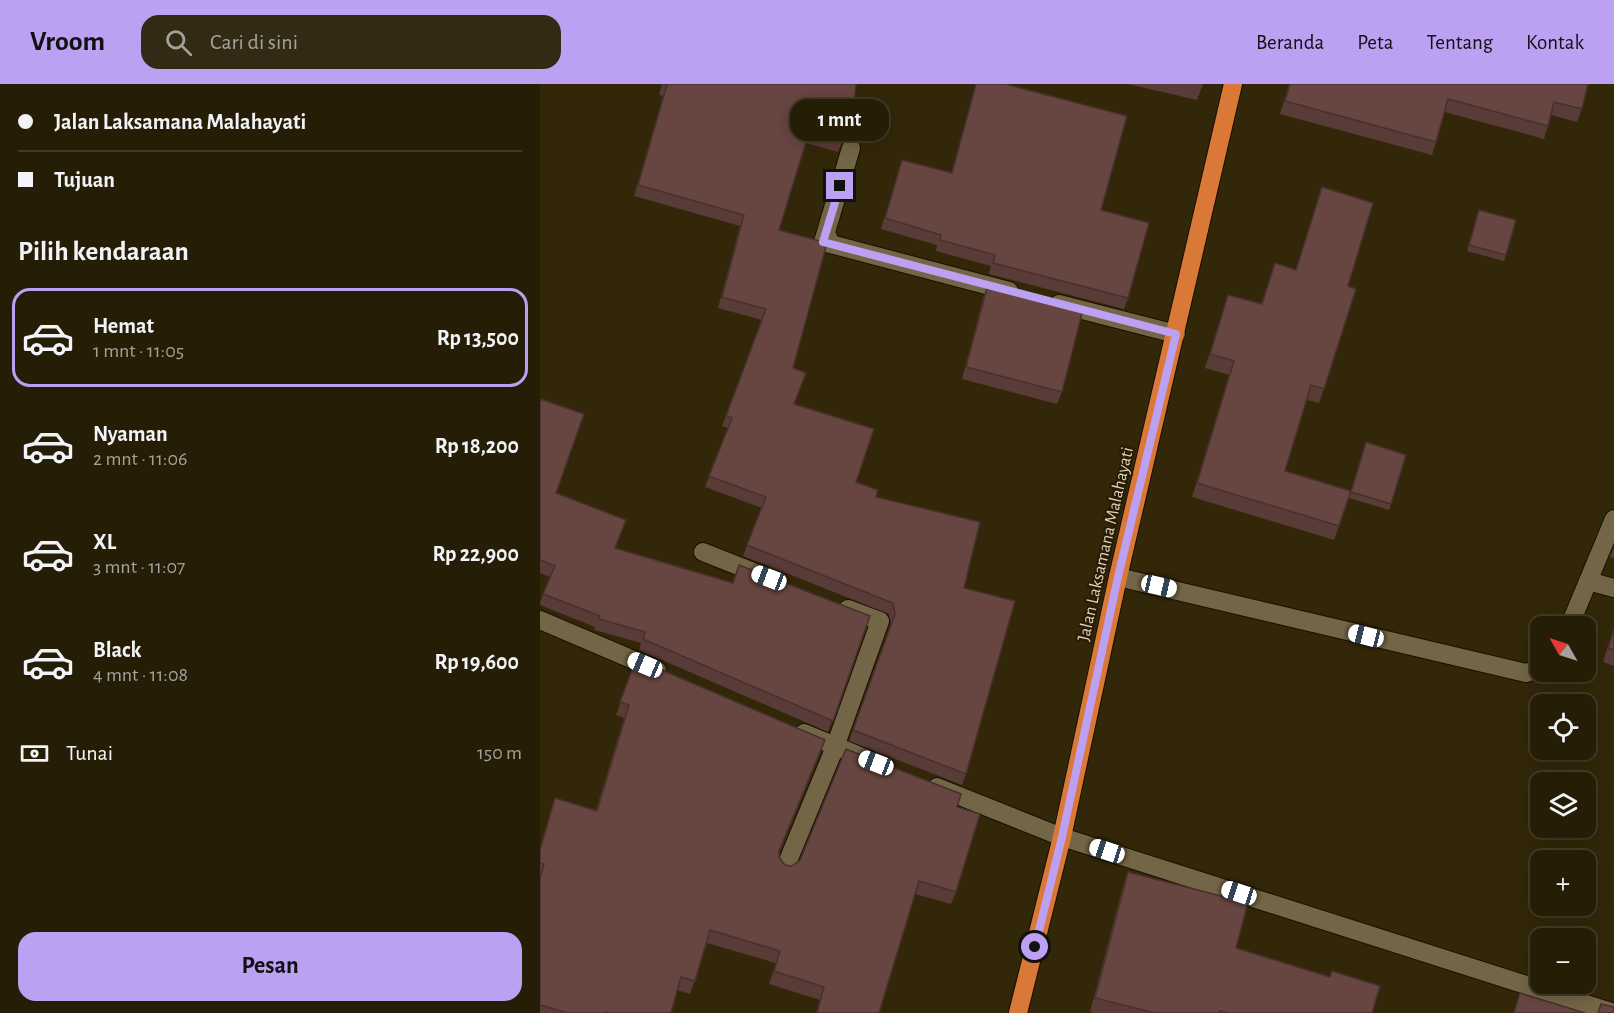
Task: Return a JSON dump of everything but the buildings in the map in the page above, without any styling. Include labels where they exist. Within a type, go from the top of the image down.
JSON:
[{"type":"highway","name":"Jalan Laksamana Malahayati","points":[[1018,1013],[1062,837],[1118,577],[1233,84]]},
{"type":"street","points":[[851,148],[825,239],[1176,334]]},
{"type":"street","points":[[1574,616],[1614,519]]},
{"type":"street","points":[[703,552],[780,582]]},
{"type":"street","points":[[1118,577],[1526,673],[1530,672]]},
{"type":"street","points":[[1588,581],[1614,588]]},
{"type":"street","points":[[785,868],[835,747],[880,621],[835,604]]},
{"type":"street","points":[[540,620],[671,676]]},
{"type":"street","points":[[791,728],[878,764]]},
{"type":"street","points":[[922,781],[1062,837],[1614,1013]]},
{"type":"route","points":[[840,186],[823,242],[1176,334],[1118,577],[1062,837],[1035,947]]}]
